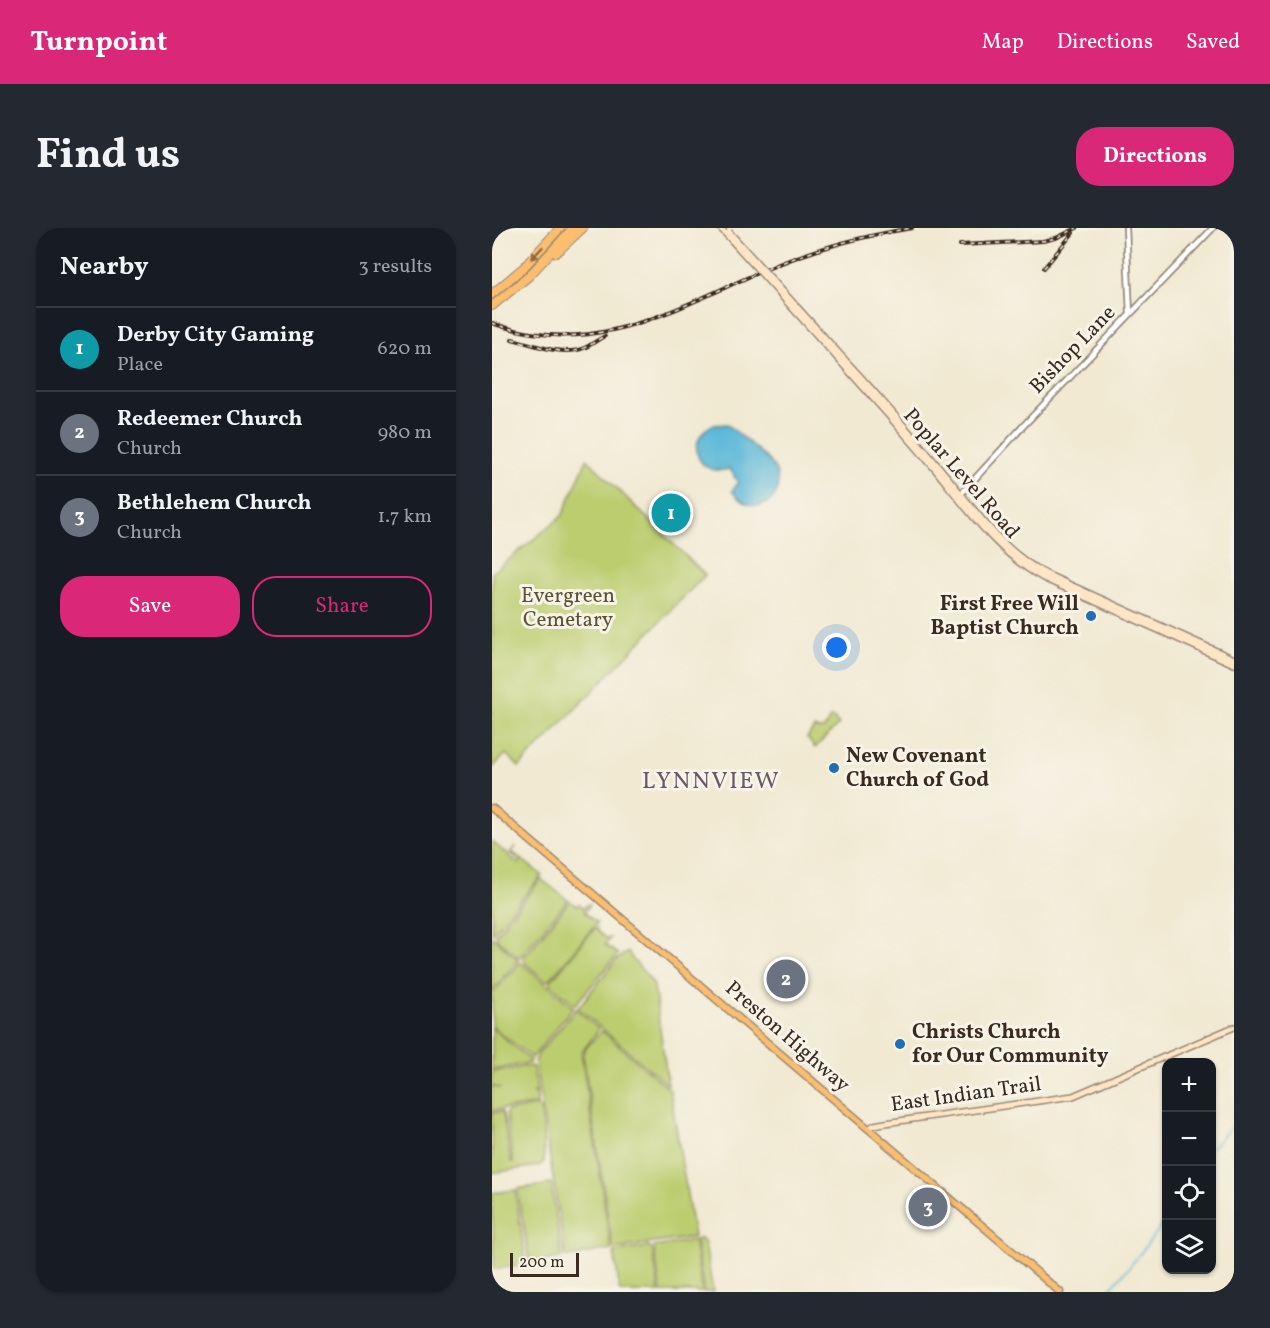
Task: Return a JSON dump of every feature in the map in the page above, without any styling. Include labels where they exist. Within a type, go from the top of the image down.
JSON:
[{"type":"highway","points":[[492,294],[524,267],[560,228]]},
{"type":"highway","points":[[492,306],[540,264],[573,228]]},
{"type":"highway","points":[[540,264],[547,261],[583,228]]},
{"type":"main road","name":"Poplar Level Road","points":[[724,230],[843,360],[960,495],[1001,547],[1017,562],[1032,572],[1233,660]]},
{"type":"main road","name":"Preston Highway","points":[[492,808],[1060,1292]]},
{"type":"main road","name":"East Indian Trail","points":[[869,1129],[874,1125],[885,1123],[1079,1095],[1234,1027]]},
{"type":"street","points":[[1126,228],[1130,315]]},
{"type":"street","name":"Bishop Lane","points":[[960,495],[1213,228]]},
{"type":"green space","name":"Evergreen Cemetary","points":[[587,459],[705,575],[519,767],[506,754],[492,768],[492,573],[562,516]]},
{"type":"green space","points":[[830,718],[839,724],[815,748],[807,738],[814,728],[819,730],[825,728]]},
{"type":"green space","points":[[492,841],[519,864],[520,859],[510,853],[516,846],[512,852],[542,875],[492,934]]},
{"type":"green space","points":[[541,879],[568,900],[519,958],[497,939],[496,934]]},
{"type":"green space","points":[[570,901],[583,908],[590,905],[584,912],[597,923],[546,981],[525,963],[523,958]]},
{"type":"green space","points":[[597,928],[597,931],[607,939],[610,938],[605,945],[618,954],[575,1005],[550,982]]},
{"type":"green space","points":[[492,937],[518,960],[492,991]]},
{"type":"green space","points":[[629,953],[654,986],[668,1085],[578,1008],[616,960]]},
{"type":"green space","points":[[520,962],[573,1007],[532,1058],[492,1026],[492,994]]},
{"type":"green space","points":[[576,1009],[599,1029],[581,1053],[611,1249],[568,1257],[565,1255],[535,1062],[538,1054]]},
{"type":"green space","points":[[492,1028],[530,1060],[529,1063],[492,1070]]},
{"type":"green space","points":[[602,1031],[670,1090],[694,1237],[613,1249],[583,1055],[585,1049]]},
{"type":"green space","points":[[533,1067],[537,1092],[532,1092],[537,1094],[537,1104],[492,1111],[492,1087],[500,1088],[492,1086],[492,1072]]},
{"type":"green space","points":[[537,1106],[540,1108],[543,1128],[544,1162],[538,1166],[492,1173],[492,1113],[502,1112],[503,1114],[513,1163],[506,1114],[508,1111]]},
{"type":"green space","points":[[551,1184],[562,1257],[530,1264],[517,1189]]},
{"type":"green space","points":[[515,1190],[526,1264],[494,1269],[492,1193]]},
{"type":"green space","points":[[701,1238],[705,1244],[713,1292],[704,1292],[696,1240]]},
{"type":"green space","points":[[694,1240],[702,1292],[661,1292],[654,1247]]},
{"type":"green space","points":[[648,1247],[653,1253],[659,1292],[620,1292],[614,1252]]},
{"type":"water","points":[[727,424],[761,453],[775,469],[778,480],[777,489],[767,503],[760,506],[751,505],[741,500],[732,491],[738,482],[730,469],[708,468],[698,457],[698,442],[706,429],[713,425]]},
{"type":"waterway","points":[[1216,1144],[1234,1124]]},
{"type":"waterway","points":[[1107,1292],[1162,1225]]},
{"type":"railway","points":[[492,323],[530,333],[565,336],[600,332],[667,313],[802,255],[857,239],[912,228]]},
{"type":"railway","points":[[960,245],[1043,241],[1056,238],[1077,228]]},
{"type":"railway","points":[[1044,268],[1073,233]]},
{"type":"railway","points":[[512,339],[548,349],[567,351],[584,348],[605,336]]},
{"type":"place","name":"Derby City Gaming","points":[[671,513]]},
{"type":"place","name":"First Free Will Baptist Church","points":[[1091,616]]},
{"type":"place","name":"New Covenant Church of God","points":[[834,768]]},
{"type":"place","name":"Redeemer Church","points":[[786,979]]},
{"type":"place","name":"Christs Church for Our Community","points":[[900,1044]]},
{"type":"place","name":"Bethlehem Church","points":[[928,1207]]},
{"type":"district","name":"LYNNVIEW","points":[[711,782]]}]
